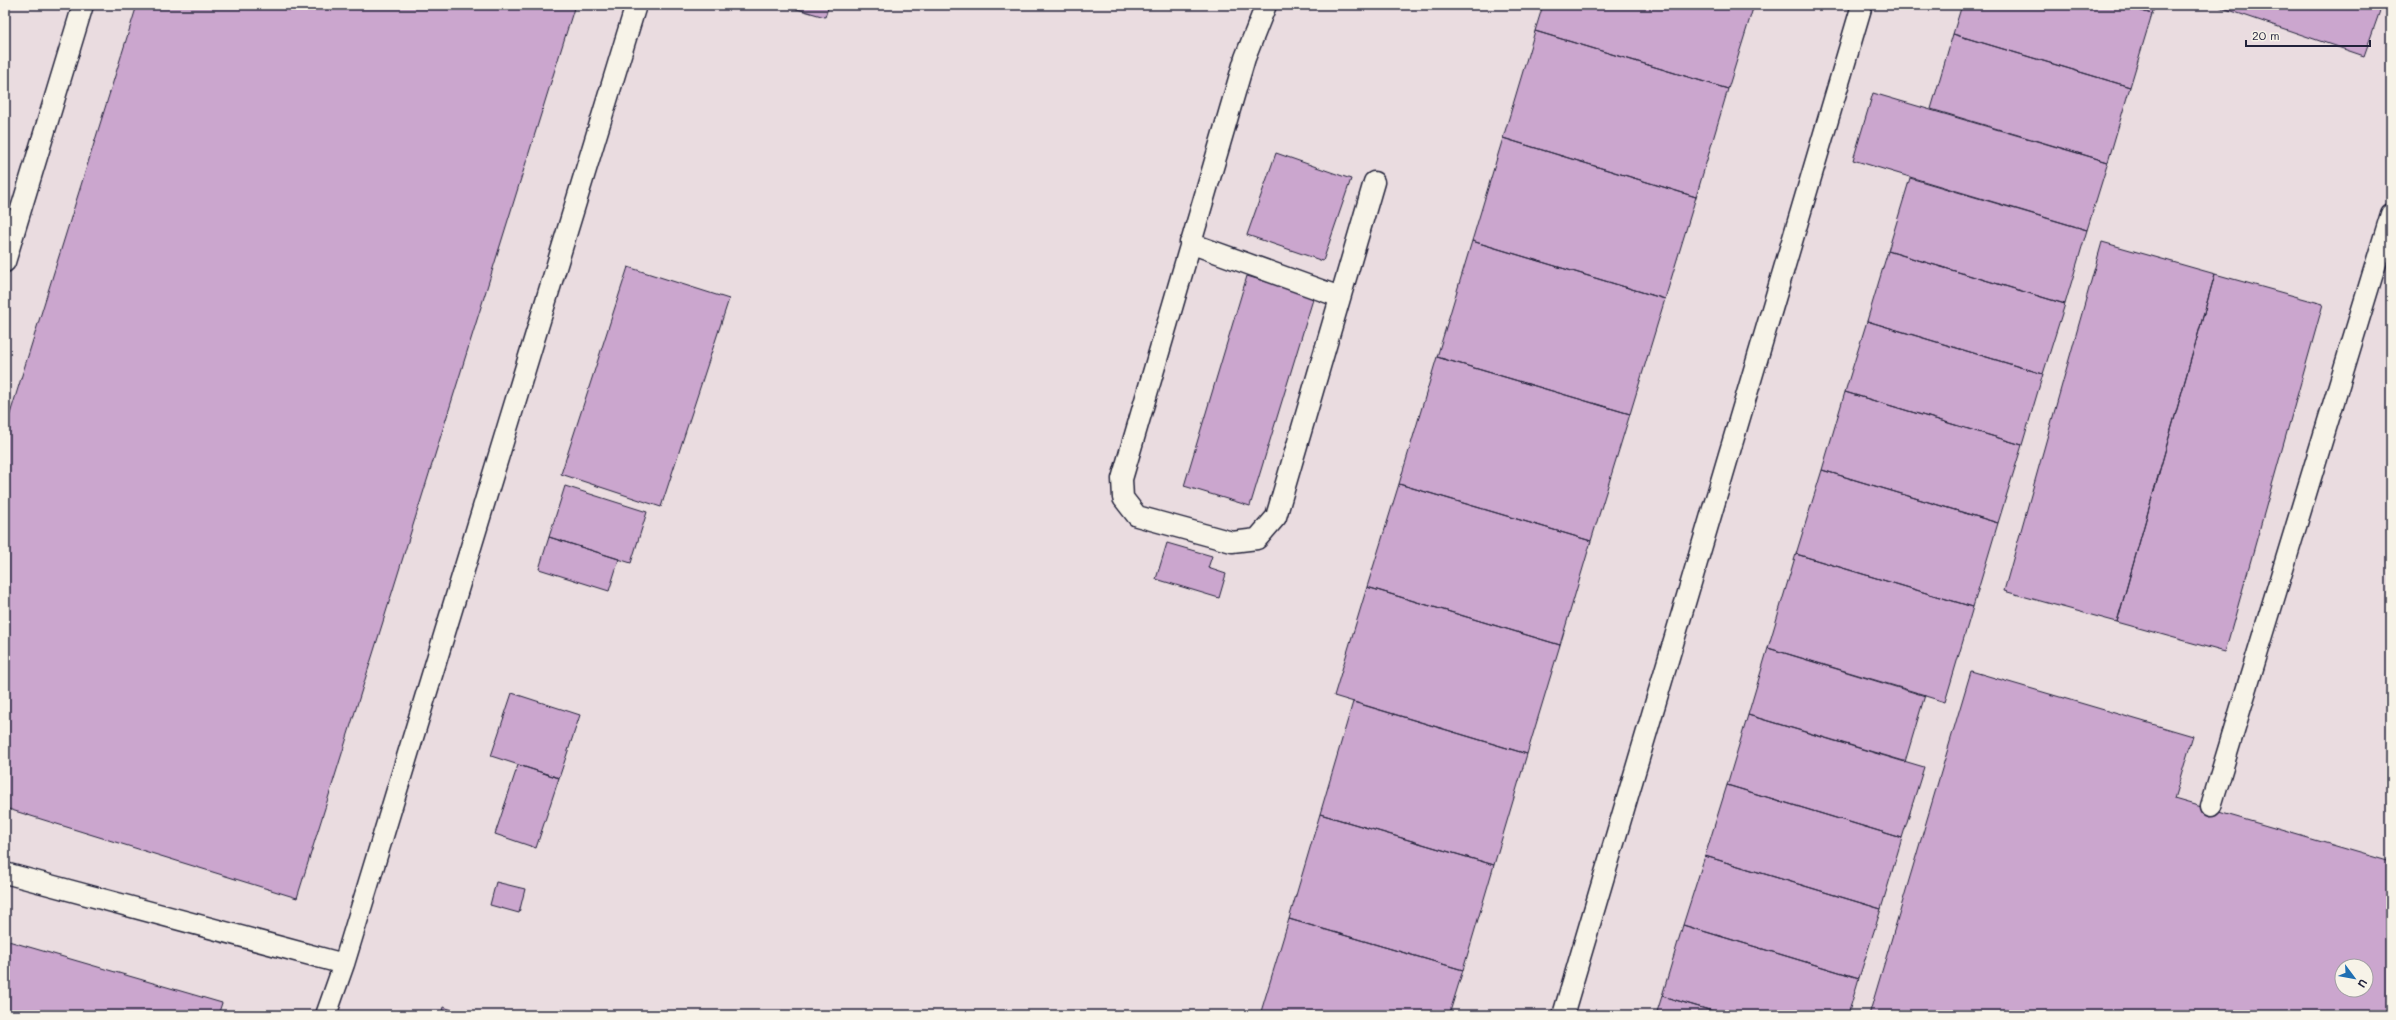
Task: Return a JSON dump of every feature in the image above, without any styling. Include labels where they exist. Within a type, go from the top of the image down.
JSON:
[{"type":"lane","points":[[5,262],[83,5]]},
{"type":"lane","points":[[326,1015],[344,964],[636,5]]},
{"type":"lane","points":[[1266,5],[1244,58],[1122,479],[1123,498],[1137,516],[1232,542],[1257,539],[1276,517],[1374,182]]},
{"type":"lane","points":[[1563,1015],[1862,5]]},
{"type":"lane","points":[[2211,806],[2391,214]]},
{"type":"lane","points":[[1190,243],[1340,297]]},
{"type":"lane","points":[[5,873],[344,964]]},
{"type":"shaded area","points":[[5,5],[2391,5],[2391,1015],[5,1015]]},
{"type":"building","points":[[137,5],[575,5],[297,898],[5,808],[5,430]]},
{"type":"building","points":[[783,5],[829,5],[825,17]]},
{"type":"building","points":[[1543,5],[1754,5],[1728,89],[1535,31]]},
{"type":"building","points":[[1962,5],[2121,5],[2152,14],[2130,87],[1953,34]]},
{"type":"building","points":[[2121,5],[2155,5],[2152,14]]},
{"type":"building","points":[[2221,5],[2382,5],[2364,56],[2220,7]]},
{"type":"building","points":[[1535,31],[1728,89],[1696,197],[1503,138]]},
{"type":"building","points":[[1953,34],[2130,87],[2108,162],[1931,109]]},
{"type":"building","points":[[1873,93],[2108,162],[2087,230],[1853,160]]},
{"type":"building","points":[[1503,138],[1696,197],[1665,299],[1472,241]]},
{"type":"building","points":[[1276,153],[1351,179],[1323,261],[1247,235]]},
{"type":"building","points":[[1910,178],[2087,230],[2065,304],[1888,251]]},
{"type":"building","points":[[1472,241],[1665,299],[1630,414],[1437,357]]},
{"type":"building","points":[[2102,242],[2215,274],[2117,622],[2004,591]]},
{"type":"building","points":[[1888,251],[2065,304],[2043,374],[1867,321]]},
{"type":"building","points":[[628,267],[729,299],[661,507],[561,474]]},
{"type":"building","points":[[2215,274],[2323,304],[2225,652],[2117,622]]},
{"type":"building","points":[[1247,276],[1314,296],[1250,506],[1184,486]]},
{"type":"building","points":[[1867,321],[2043,374],[2022,445],[1845,392]]},
{"type":"building","points":[[1437,357],[1630,414],[1591,541],[1399,484]]},
{"type":"building","points":[[1845,392],[2022,445],[1998,523],[1822,470]]},
{"type":"building","points":[[1822,470],[1998,523],[1973,607],[1796,554]]},
{"type":"building","points":[[1399,484],[1591,541],[1560,645],[1367,587]]},
{"type":"building","points":[[565,486],[647,512],[631,563],[549,537]]},
{"type":"building","points":[[549,537],[619,559],[609,591],[539,569]]},
{"type":"building","points":[[1167,543],[1212,556],[1208,568],[1226,574],[1219,598],[1156,579]]},
{"type":"building","points":[[1796,554],[1973,607],[1945,702],[1768,648]]},
{"type":"building","points":[[1367,587],[1560,645],[1527,754],[1334,696]]},
{"type":"building","points":[[1768,648],[1925,695],[1905,762],[1748,715]]},
{"type":"building","points":[[1971,671],[2193,736],[2174,799],[2391,862],[2391,1015],[1869,1015]]},
{"type":"building","points":[[512,693],[580,715],[559,778],[491,756]]},
{"type":"building","points":[[1353,702],[1527,754],[1494,865],[1320,814]]},
{"type":"building","points":[[1748,715],[1924,767],[1902,838],[1727,785]]},
{"type":"building","points":[[518,765],[559,778],[536,848],[495,834]]},
{"type":"building","points":[[1727,785],[1902,838],[1881,909],[1705,856]]},
{"type":"building","points":[[1320,814],[1494,865],[1463,970],[1289,919]]},
{"type":"building","points":[[1705,856],[1881,909],[1859,978],[1683,925]]},
{"type":"building","points":[[496,882],[525,889],[519,913],[490,905]]},
{"type":"building","points":[[1289,919],[1463,970],[1449,1015],[1260,1015]]},
{"type":"building","points":[[1683,925],[1859,978],[1848,1015],[1726,1015],[1662,996]]},
{"type":"building","points":[[5,940],[222,1003],[218,1015],[5,1015]]},
{"type":"building","points":[[1662,996],[1726,1015],[1656,1015]]},
{"type":"building","points":[[443,1007],[469,1015],[441,1015]]}]
